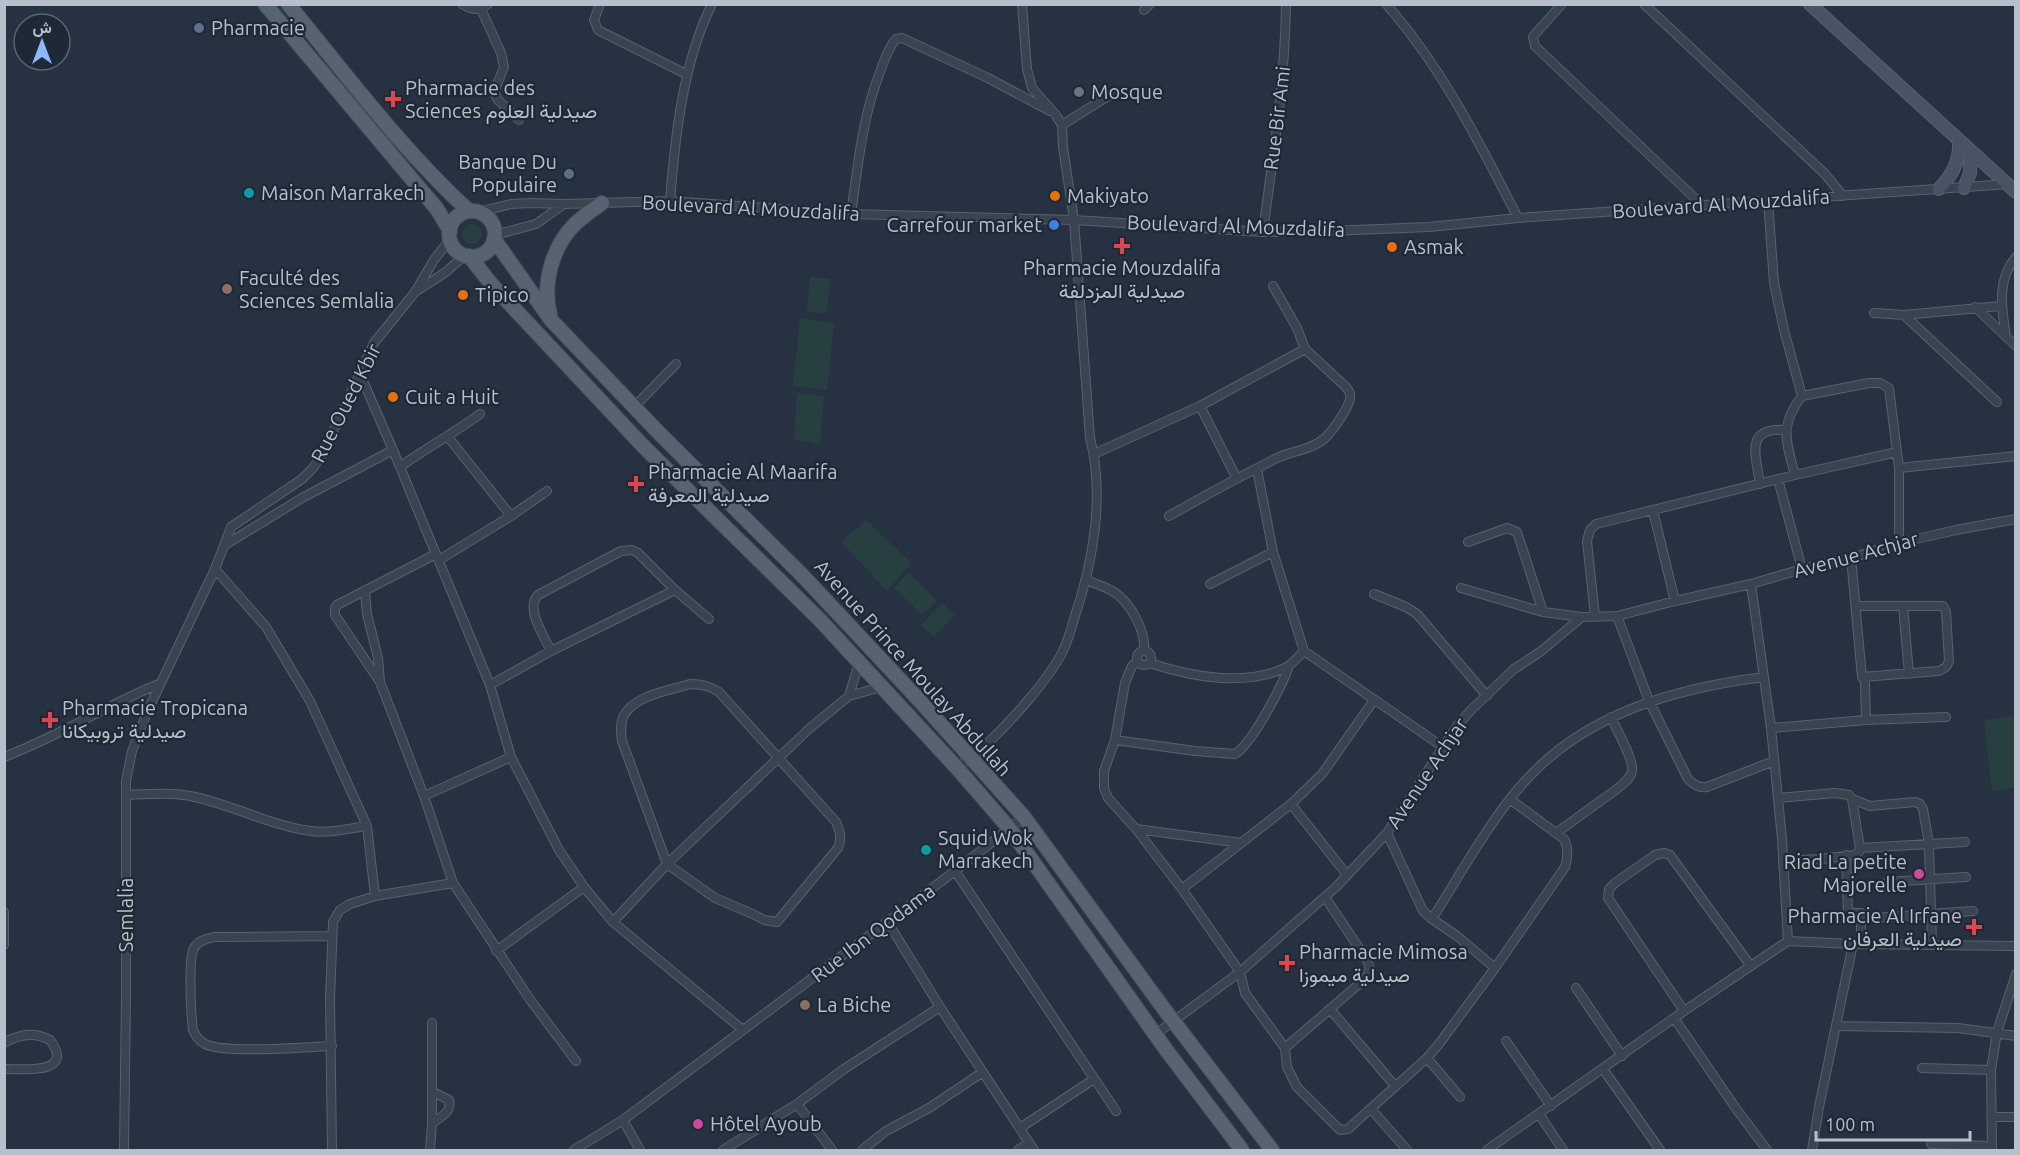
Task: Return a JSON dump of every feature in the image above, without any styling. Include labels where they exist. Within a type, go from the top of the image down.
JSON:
[{"type":"main road","points":[[265,4],[437,209],[455,249],[467,256],[476,256],[488,251],[495,237],[491,221],[474,212],[452,195],[374,109],[288,4]]},
{"type":"main road","points":[[551,320],[547,302],[553,258],[574,224],[602,202]]},
{"type":"main road","points":[[450,235],[456,218],[474,212]]},
{"type":"main road","name":"Avenue Prince Moulay Abdullah","points":[[495,237],[551,320],[634,407],[803,576],[919,699],[1023,818],[1272,1150]]},
{"type":"main road","name":"Avenue Prince Moulay Abdullah","points":[[467,256],[644,447],[820,620],[957,768],[1009,828],[1242,1150]]},
{"type":"street","points":[[462,4],[473,10],[484,7],[504,67],[494,92],[498,100],[519,120]]},
{"type":"street","points":[[600,4],[594,20],[598,30],[686,74]]},
{"type":"street","points":[[670,201],[686,74],[712,4]]},
{"type":"street","points":[[957,768],[988,743],[1033,694],[1061,653],[1086,580],[1094,539],[1096,503],[1094,454],[1090,438],[1074,220],[1062,125],[1032,88],[1027,69],[1022,4]]},
{"type":"street","name":"Rue Bir Ami","points":[[1263,232],[1277,136],[1285,51],[1286,4]]},
{"type":"street","points":[[1386,4],[1405,25],[1448,88],[1518,218]]},
{"type":"street","points":[[1810,4],[1971,153],[2013,187]]},
{"type":"street","points":[[1646,5],[1825,174],[1843,196]]},
{"type":"street","points":[[1556,6],[1533,37],[1535,46],[1702,205]]},
{"type":"street","points":[[851,214],[865,121],[878,78],[891,44],[896,39],[902,38],[988,78],[1055,114]]},
{"type":"street","points":[[1062,125],[1113,93]]},
{"type":"street","points":[[1939,189],[1956,167],[1960,154],[1959,142]]},
{"type":"street","points":[[1964,188],[1970,173],[1971,153]]},
{"type":"street","name":"Boulevard Al Mouzdalifa","points":[[474,212],[512,204],[670,201],[851,214],[1074,220],[1263,232],[1330,231],[1429,227],[1518,218],[1939,189],[2013,187]]},
{"type":"street","points":[[1768,201],[1774,283],[1784,330],[1803,396]]},
{"type":"street","points":[[495,237],[536,224],[564,204]]},
{"type":"street","name":"Rue Oued Kbir","points":[[159,684],[215,569],[231,527],[302,480],[313,468],[322,455],[374,343],[415,292],[450,235]]},
{"type":"street","name":"Rue Oued Kbir","points":[[415,292],[467,256]]},
{"type":"street","points":[[2006,337],[2001,306],[2002,284],[2006,271],[2016,257]]},
{"type":"street","points":[[1169,516],[1236,477],[1325,439],[1350,402],[1350,392],[1346,387],[1305,349],[1298,328],[1273,286]]},
{"type":"street","points":[[1874,313],[1904,315],[2001,306]]},
{"type":"street","points":[[1975,307],[2016,346]]},
{"type":"street","points":[[1904,315],[1997,402]]},
{"type":"street","points":[[1094,454],[1200,406],[1305,349]]},
{"type":"street","points":[[634,407],[676,364]]},
{"type":"street","points":[[360,374],[490,685],[511,757],[559,850],[584,887],[613,922],[743,1030]]},
{"type":"street","points":[[1795,475],[1785,430],[1794,407],[1803,396],[1869,383],[1885,385],[1888,388],[1898,452],[1899,543]]},
{"type":"street","points":[[1200,406],[1236,477]]},
{"type":"street","points":[[400,467],[480,414]]},
{"type":"street","points":[[1760,484],[1755,447],[1758,436],[1773,429],[1785,430]]},
{"type":"street","points":[[448,437],[512,516]]},
{"type":"street","points":[[225,545],[302,498],[393,450]]},
{"type":"street","points":[[1595,617],[1587,541],[1590,530],[1596,524],[1898,452]]},
{"type":"street","points":[[1899,468],[2016,456]]},
{"type":"street","points":[[1257,469],[1273,552],[1304,651],[1443,747]]},
{"type":"street","points":[[1778,479],[1802,569]]},
{"type":"street","points":[[547,491],[512,516],[438,557],[337,605],[335,615],[380,682],[424,796],[453,884],[496,951],[576,1061]]},
{"type":"street","points":[[1653,511],[1675,601]]},
{"type":"street","name":"Avenue Achjar","points":[[1156,1034],[1240,972],[1325,897],[1387,833],[1464,718],[1514,669],[1540,652],[1582,617],[1617,616],[1751,584],[1899,543],[2016,519]]},
{"type":"street","points":[[1468,542],[1507,528],[1517,532],[1543,612]]},
{"type":"street","points":[[551,651],[534,613],[535,598],[621,551],[632,550],[638,553],[675,590],[709,619]]},
{"type":"street","points":[[1210,584],[1273,552]]},
{"type":"street","points":[[1851,558],[1866,720]]},
{"type":"street","points":[[215,569],[266,627],[310,701],[367,826],[375,896]]},
{"type":"street","points":[[1086,580],[1116,593],[1132,612],[1146,640],[1144,651],[1139,654],[1138,661],[1132,666],[1125,682],[1114,740],[1104,771],[1104,788],[1108,798],[1136,829],[1240,972],[1245,993],[1286,1048],[1287,1067],[1291,1078],[1336,1128],[1348,1129],[1427,1058],[1495,968],[1565,867],[1568,852],[1564,839],[1511,800]]},
{"type":"street","points":[[1751,584],[1771,728],[1788,941]]},
{"type":"street","points":[[1461,588],[1543,612],[1582,617]]},
{"type":"street","points":[[490,685],[551,651],[675,590]]},
{"type":"street","points":[[365,591],[367,614],[378,658],[380,682]]},
{"type":"street","points":[[1374,594],[1417,614],[1487,696]]},
{"type":"street","points":[[1856,606],[1943,606],[1946,612],[1949,661],[1946,667],[1939,671],[1862,677]]},
{"type":"street","points":[[1903,606],[1909,674]]},
{"type":"street","points":[[1617,616],[1649,701],[1688,779],[1694,784],[1707,787],[1774,761]]},
{"type":"street","points":[[1144,651],[1151,656],[1150,663]]},
{"type":"street","points":[[1114,740],[1235,754],[1244,746],[1278,694],[1289,666],[1304,651]]},
{"type":"street","points":[[1138,661],[1143,665],[1150,663],[1168,669],[1239,679],[1253,678],[1289,666]]},
{"type":"street","points":[[849,696],[859,663]]},
{"type":"street","points":[[1432,919],[1527,779],[1570,741],[1611,717],[1649,701],[1692,689],[1764,677]]},
{"type":"street","points":[[4,757],[72,727],[125,698],[159,684]]},
{"type":"street","name":"Semlalia","points":[[124,1150],[126,781],[132,751],[159,684]]},
{"type":"street","points":[[690,684],[701,684],[719,692],[836,822],[841,836],[838,848],[777,922],[764,920],[715,898],[667,864],[622,741],[623,717],[641,700],[690,684]]},
{"type":"street","points":[[613,922],[667,864],[810,728],[849,696],[881,687]]},
{"type":"street","points":[[1182,890],[1292,804],[1322,774],[1374,700]]},
{"type":"street","points":[[1556,833],[1626,782],[1632,772],[1631,764],[1611,717]]},
{"type":"street","points":[[1771,728],[1866,720],[1946,717]]},
{"type":"street","points":[[424,796],[511,757]]},
{"type":"street","points":[[1778,798],[1835,793],[1846,794],[1870,806],[1915,802],[1920,804],[1923,809],[1929,844],[1932,945]]},
{"type":"street","points":[[126,795],[161,794],[193,797],[249,813],[273,823],[315,832],[367,826]]},
{"type":"street","points":[[1783,861],[1857,854],[1860,848],[1852,799]]},
{"type":"street","points":[[1292,804],[1347,874]]},
{"type":"street","name":"Rue Ibn Qodama","points":[[574,1150],[622,1120],[1023,818]]},
{"type":"street","points":[[1136,829],[1241,843]]},
{"type":"street","points":[[1387,833],[1423,911],[1495,968]]},
{"type":"street","points":[[1860,848],[1965,842]]},
{"type":"street","points":[[1684,1011],[1608,898],[1609,889],[1655,855],[1664,853],[1670,855],[1750,965]]},
{"type":"street","points":[[1812,1150],[1836,1026],[1861,919],[1861,913],[1848,912],[1846,855]]},
{"type":"street","points":[[955,871],[1116,1111]]},
{"type":"street","points":[[1887,882],[1966,877]]},
{"type":"street","points":[[332,1150],[330,998],[333,922],[340,910],[350,904],[375,896],[453,884]]},
{"type":"street","points":[[496,951],[584,887]]},
{"type":"street","points":[[1286,1048],[1366,978],[1370,969],[1368,960],[1325,897]]},
{"type":"street","points":[[1861,919],[1973,911]]},
{"type":"street","points":[[4,912],[4,945]]},
{"type":"street","points":[[887,921],[940,1007],[1032,1147],[1018,1150]]},
{"type":"street","points":[[332,936],[214,937],[198,943],[190,957],[193,1030],[197,1038],[205,1044],[229,1048],[332,1046]]},
{"type":"street","points":[[1487,1150],[1750,965],[1788,941],[2016,946]]},
{"type":"street","points":[[1931,1144],[1992,1148],[1991,1070],[1997,1032],[2016,974]]},
{"type":"street","points":[[1576,988],[1622,1056]]},
{"type":"street","points":[[723,1150],[733,1148],[844,1069],[940,1007]]},
{"type":"street","points":[[1330,1009],[1395,1086]]},
{"type":"street","points":[[1674,1018],[1767,1150]]},
{"type":"street","points":[[430,1150],[433,1092],[432,1023]]},
{"type":"street","points":[[1836,1026],[1958,1028],[2016,1036]]},
{"type":"street","points":[[4,1043],[13,1038],[34,1035],[50,1040],[56,1047],[57,1057],[50,1066],[43,1069],[4,1069]]},
{"type":"street","points":[[1506,1041],[1551,1106]]},
{"type":"street","points":[[1427,1058],[1460,1097]]},
{"type":"street","points":[[1922,1068],[1991,1070]]},
{"type":"street","points":[[1603,1069],[1660,1150]]},
{"type":"street","points":[[862,1150],[886,1131],[929,1108],[983,1072]]},
{"type":"street","points":[[1020,1128],[1094,1079]]},
{"type":"street","points":[[432,1123],[446,1113],[450,1106],[449,1100],[433,1092]]},
{"type":"street","points":[[797,1104],[832,1150]]},
{"type":"street","points":[[1371,1109],[1407,1150]]},
{"type":"street","points":[[1539,1114],[1563,1150]]},
{"type":"street","points":[[1990,1117],[2016,1117]]},
{"type":"street","points":[[622,1120],[640,1150]]},
{"type":"green space","points":[[472,224],[479,227],[482,234],[479,241],[472,244],[465,241],[462,234],[465,227]]},
{"type":"green space","points":[[810,277],[830,279],[827,313],[807,312]]},
{"type":"green space","points":[[800,318],[834,323],[827,390],[793,386]]},
{"type":"green space","points":[[797,393],[824,396],[820,444],[794,440]]},
{"type":"green space","points":[[866,520],[911,563],[887,591],[841,542]]},
{"type":"green space","points":[[908,573],[937,600],[922,615],[894,588]]},
{"type":"green space","points":[[942,603],[955,615],[934,637],[921,625]]},
{"type":"green space","points":[[2015,715],[2015,788],[1992,791],[1984,720]]},
{"type":"place","name":"Pharmacie","points":[[199,28]]},
{"type":"place","name":"Mosque","points":[[1079,92]]},
{"type":"place","name":"Pharmacie des Sciences صيدلية العلوم","points":[[393,99]]},
{"type":"place","name":"Banque Du Populaire","points":[[569,174]]},
{"type":"place","name":"Maison Marrakech","points":[[249,193]]},
{"type":"place","name":"Makiyato","points":[[1055,196]]},
{"type":"place","name":"Carrefour market","points":[[1054,225]]},
{"type":"place","name":"Pharmacie Mouzdalifa صيدلية المزدلفة","points":[[1122,246]]},
{"type":"place","name":"Asmak","points":[[1392,247]]},
{"type":"place","name":"Faculté des Sciences Semlalia","points":[[227,289]]},
{"type":"place","name":"Tipico","points":[[463,295]]},
{"type":"place","name":"Cuit a Huit","points":[[393,397]]},
{"type":"place","name":"Pharmacie Al Maarifa صيدلية المعرفة","points":[[636,484]]},
{"type":"place","name":"Pharmacie Tropicana صيدلية تروبيكانا","points":[[50,720]]},
{"type":"place","name":"Squid Wok Marrakech","points":[[926,850]]},
{"type":"place","name":"Riad La petite Majorelle","points":[[1919,874]]},
{"type":"place","name":"Pharmacie Al Irfane صيدلية العرفان","points":[[1974,927]]},
{"type":"place","name":"Pharmacie Mimosa صيدلية ميموزا","points":[[1287,963]]},
{"type":"place","name":"La Biche","points":[[805,1005]]},
{"type":"place","name":"Hôtel Ayoub","points":[[698,1124]]}]
